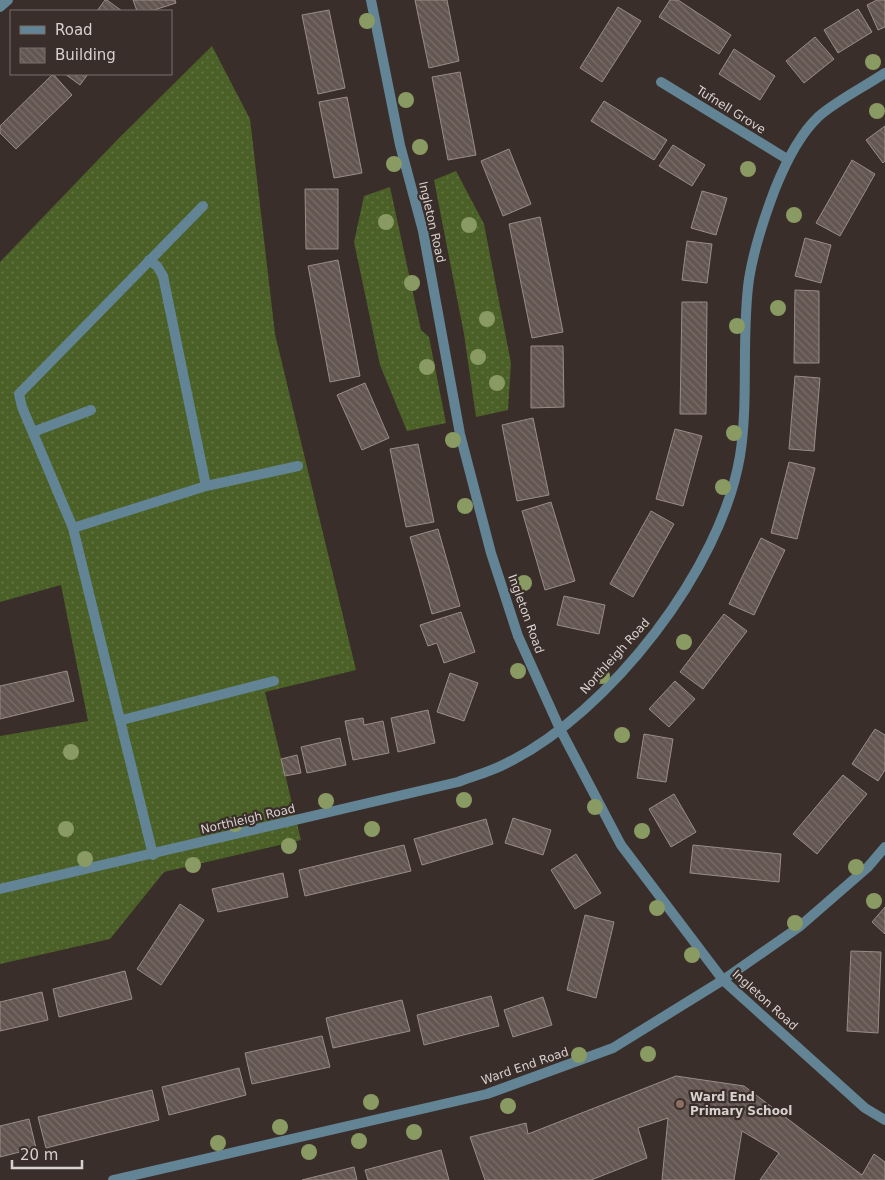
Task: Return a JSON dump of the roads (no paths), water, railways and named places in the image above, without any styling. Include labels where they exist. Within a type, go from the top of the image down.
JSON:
[{"type":"street","points":[[0,7],[8,0]]},
{"type":"street","name":"Ingleton Road","points":[[371,0],[400,145],[423,231],[460,434],[491,553],[518,636],[560,729],[621,845],[723,980],[865,1108],[885,1120]]},
{"type":"street","name":"Northleigh Road","points":[[0,889],[153,855],[458,782],[507,763],[560,729],[604,691],[644,646],[691,582],[720,526],[733,489],[740,454],[749,279],[765,216],[787,159],[818,118],[885,73]]},
{"type":"street","name":"Tufnell Grove","points":[[661,82],[787,159]]},
{"type":"street","points":[[153,855],[122,720],[73,528],[22,407],[19,394],[203,206]]},
{"type":"street","points":[[149,260],[157,266],[162,276],[206,486]]},
{"type":"street","points":[[33,432],[91,410]]},
{"type":"street","points":[[73,528],[206,486],[298,466]]},
{"type":"street","points":[[122,720],[274,681]]},
{"type":"street","name":"Ward End Road","points":[[113,1180],[487,1094],[613,1048],[723,980],[799,927],[868,867],[885,847]]},
{"type":"place","name":"Ward End Primary School","points":[[680,1104]]}]
